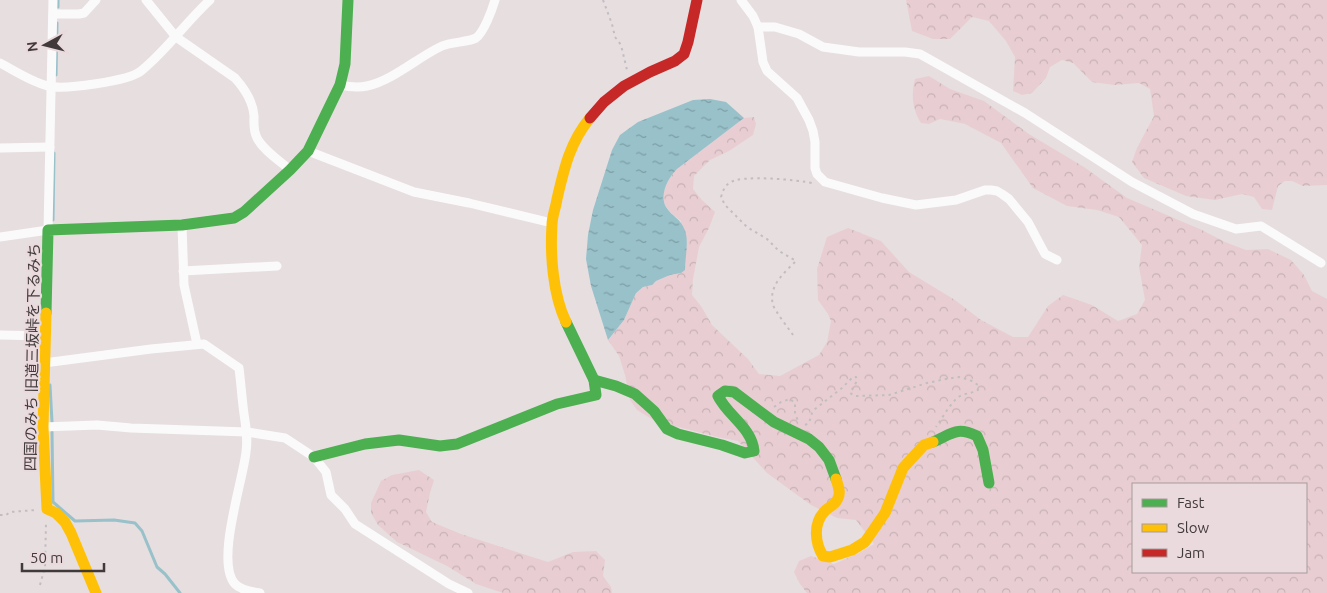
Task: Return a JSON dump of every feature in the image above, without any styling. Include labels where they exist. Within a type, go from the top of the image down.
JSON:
[{"type":"street","points":[[0,237],[48,230],[53,0]]},
{"type":"street","points":[[53,14],[84,13],[96,0]]},
{"type":"street","points":[[146,0],[176,37],[235,78],[242,86],[250,100],[254,116],[253,127],[260,144],[290,170]]},
{"type":"street","points":[[0,63],[51,87],[63,88],[132,76],[140,72],[176,37],[195,14],[210,0]]},
{"type":"street","name":"四国のみち 旧道三坂峠を下るみち","points":[[47,515],[43,427],[48,230],[182,225],[234,218],[244,212],[308,151],[340,85],[345,64],[348,0]]},
{"type":"street","points":[[340,85],[353,88],[380,82],[443,46],[476,38],[492,11],[495,0]]},
{"type":"street","points":[[314,457],[365,444],[400,440],[440,446],[456,444],[556,404],[596,395],[594,380],[560,310],[555,283],[552,223],[565,165],[575,140],[588,120],[604,102],[630,82],[675,61],[684,54],[698,0]]},
{"type":"street","points":[[741,0],[753,16],[758,27],[763,62],[767,71],[797,98],[809,120],[815,142],[815,168],[820,178],[825,182],[882,198],[916,205],[956,200],[977,192],[991,190],[1002,194],[1009,200],[1028,222],[1045,254],[1057,260]]},
{"type":"street","points":[[758,27],[775,27],[799,34],[823,47],[859,52],[905,52],[920,54],[1025,113],[1132,182],[1193,214],[1236,229],[1261,226],[1321,263]]},
{"type":"street","points":[[0,148],[50,148]]},
{"type":"street","points":[[308,151],[414,192],[552,223]]},
{"type":"street","points":[[182,225],[184,285],[197,344]]},
{"type":"street","points":[[183,271],[277,266]]},
{"type":"street","points":[[0,335],[46,336]]},
{"type":"street","points":[[44,363],[204,344],[239,368],[247,432],[246,451],[229,534],[228,564],[230,576],[235,584],[243,589],[260,593]]},
{"type":"street","points":[[594,380],[635,394],[654,411],[667,429],[678,434],[745,453],[754,451],[755,446],[750,436],[721,403],[718,396],[721,392],[728,390],[734,392],[767,418],[818,445],[831,464],[839,489],[836,503],[822,514],[819,522],[816,539],[818,549],[823,556],[830,557],[852,550],[865,542],[886,513],[903,468],[924,445],[952,432],[967,430],[977,436],[983,450],[989,483]]},
{"type":"street","points":[[43,427],[97,425],[247,432],[285,438],[314,457],[326,472],[331,495],[346,509],[355,524],[449,584],[468,593]]},
{"type":"street","points":[[47,515],[56,512],[65,522],[96,593]]},
{"type":"path","points":[[603,0],[615,37],[621,45],[630,82]]},
{"type":"path","points":[[793,335],[773,306],[772,293],[776,282],[796,261],[779,251],[767,239],[746,227],[725,205],[721,197],[724,189],[730,182],[742,178],[786,179],[813,184],[820,178]]},
{"type":"path","points":[[767,418],[774,407],[790,399],[795,403],[795,413],[799,423],[804,426],[809,423],[815,409],[853,377],[856,377],[856,381],[850,394],[855,396],[889,395],[927,383],[959,377],[970,380],[978,385],[978,390],[973,393],[964,394],[954,401],[924,445]]},
{"type":"path","points":[[0,516],[10,512],[47,515],[45,568],[40,585]]},
{"type":"green space","points":[[906,0],[1327,0],[1327,185],[1303,186],[1292,181],[1285,181],[1278,186],[1272,210],[1262,209],[1254,197],[1242,194],[1215,200],[1186,196],[1144,178],[1132,162],[1137,148],[1154,116],[1150,89],[1139,83],[1114,85],[1092,82],[1073,63],[1062,60],[1050,67],[1046,78],[1032,93],[1022,95],[1013,91],[1015,57],[1006,41],[989,21],[972,17],[950,39],[933,39],[912,31]]},
{"type":"green space","points":[[929,76],[950,89],[984,101],[1029,134],[1084,167],[1127,198],[1246,250],[1268,249],[1291,260],[1304,275],[1312,291],[1327,299],[1327,593],[807,593],[794,572],[799,561],[811,556],[834,564],[874,544],[856,520],[837,518],[811,505],[767,473],[738,441],[655,421],[637,410],[630,400],[619,356],[608,340],[624,320],[636,293],[643,287],[652,285],[656,281],[681,273],[681,221],[668,210],[664,203],[665,187],[670,177],[677,169],[744,118],[754,117],[756,124],[753,135],[729,151],[710,160],[694,176],[693,189],[715,212],[699,247],[692,295],[712,325],[748,359],[759,374],[780,376],[819,355],[827,342],[831,321],[818,300],[817,269],[827,237],[848,228],[881,241],[909,272],[955,300],[981,320],[1013,337],[1028,337],[1048,306],[1063,295],[1092,305],[1118,321],[1137,314],[1145,300],[1139,267],[1142,245],[1119,217],[1097,210],[1067,206],[1033,188],[1001,143],[965,124],[940,119],[929,124],[921,123],[913,101],[915,79]]},
{"type":"green space","points":[[419,470],[434,480],[426,512],[432,522],[461,534],[548,562],[573,552],[596,551],[605,560],[603,576],[611,587],[612,593],[503,593],[476,584],[447,566],[397,542],[378,525],[371,513],[371,503],[381,481],[392,475]]},
{"type":"water","points":[[710,99],[726,102],[744,118],[677,169],[664,192],[666,207],[681,223],[686,235],[685,270],[656,281],[652,285],[643,287],[636,293],[624,320],[608,340],[591,286],[586,259],[593,210],[612,150],[620,135],[638,122],[693,100]]},
{"type":"waterway","points":[[58,0],[58,7]]},
{"type":"waterway","points":[[56,75],[57,23]]},
{"type":"waterway","points":[[53,220],[54,153]]},
{"type":"waterway","points":[[50,385],[52,422]]},
{"type":"waterway","points":[[52,432],[53,502],[75,521],[114,520],[135,523],[142,531],[157,567],[180,593]]},
{"type":"traffic: fast","points":[[46,313],[48,230],[182,225],[234,218],[244,212],[290,170],[308,151],[340,85],[345,64],[348,0]]},
{"type":"traffic: fast","points":[[314,457],[365,444],[399,440],[440,446],[457,444],[557,404],[596,395],[594,380],[566,322]]},
{"type":"traffic: fast","points":[[594,380],[635,394],[654,411],[667,429],[678,434],[745,453],[754,451],[749,436],[718,396],[725,391],[734,392],[774,422],[809,439],[819,447],[829,460],[836,479]]},
{"type":"traffic: fast","points":[[933,442],[959,431],[977,436],[983,450],[989,483]]},
{"type":"traffic: slow","points":[[566,322],[558,300],[553,275],[552,222],[562,177],[569,156],[577,137],[590,118]]},
{"type":"traffic: slow","points":[[46,313],[43,427],[47,509],[56,513],[65,522],[96,593]]},
{"type":"traffic: slow","points":[[836,479],[839,496],[836,502],[820,517],[816,534],[823,556],[830,557],[852,550],[865,542],[885,513],[903,468],[924,445],[933,442]]},
{"type":"traffic: jam","points":[[590,118],[604,102],[624,86],[675,61],[684,54],[697,0]]}]
